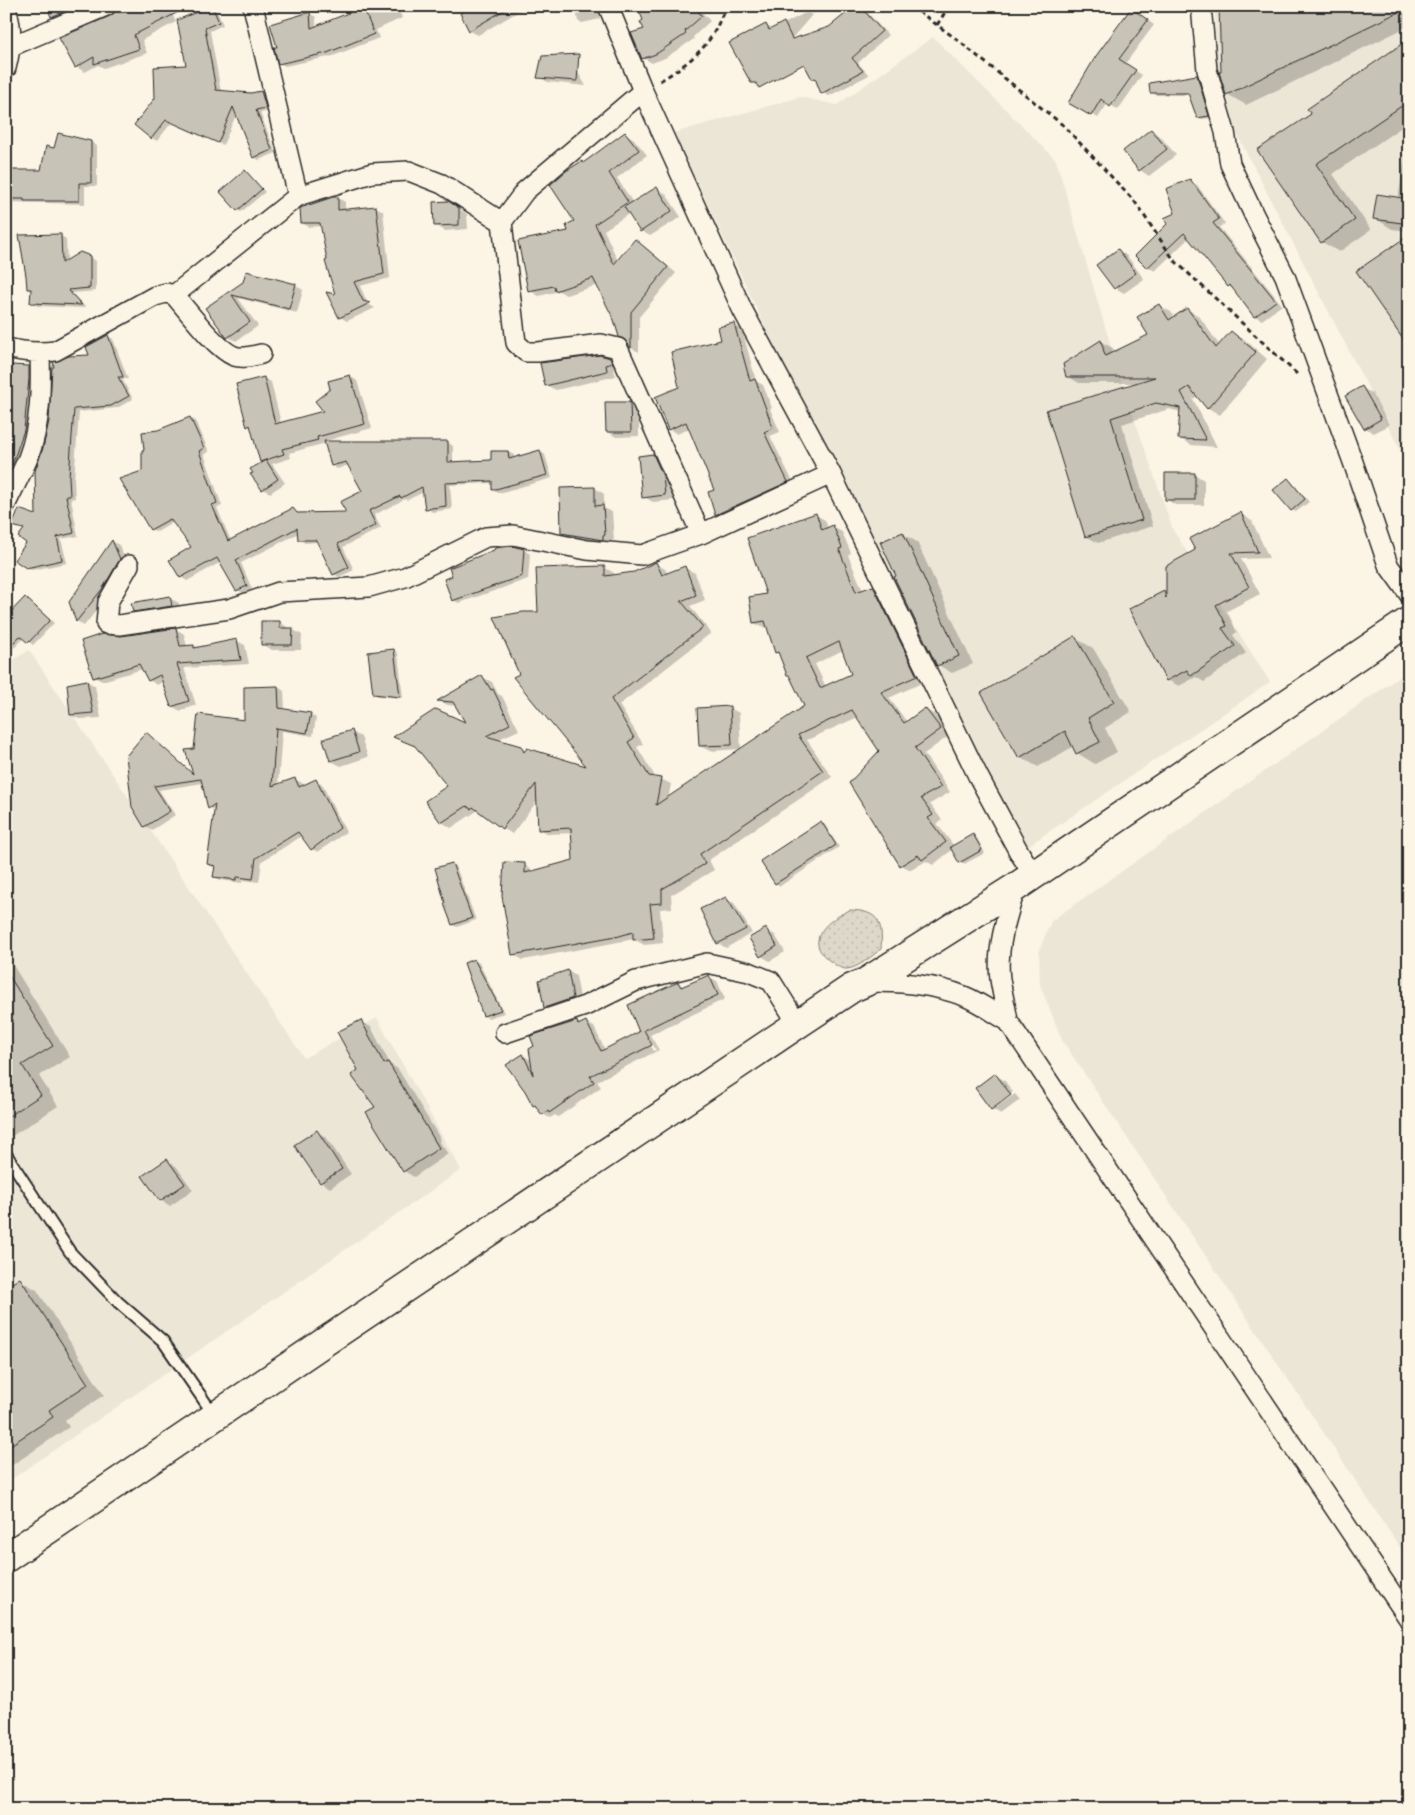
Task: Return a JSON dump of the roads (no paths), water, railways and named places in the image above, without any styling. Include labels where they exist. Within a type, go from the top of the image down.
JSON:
[{"type":"main road","points":[[6,1558],[798,1024],[1024,880],[1409,621]]},
{"type":"street","points":[[12,46],[106,6]]},
{"type":"street","points":[[253,6],[298,196]]},
{"type":"street","points":[[608,6],[643,91],[742,309],[831,474],[978,776],[1019,852],[1024,880],[1005,920],[1001,949],[1000,978],[1008,1021],[1409,1619]]},
{"type":"street","points":[[1202,6],[1207,70],[1225,132],[1230,164],[1285,276],[1353,462],[1388,565],[1409,594]]},
{"type":"street","points":[[6,8],[11,25],[12,46],[6,68]]},
{"type":"street","points":[[643,91],[525,190],[502,222],[516,343],[526,352],[601,344],[618,348],[701,534]]},
{"type":"street","points":[[174,295],[298,196],[372,173],[409,171],[442,184],[502,222]]},
{"type":"street","points":[[6,348],[40,353],[55,351],[155,296],[166,294],[174,295],[222,350],[236,356],[249,357],[261,354]]},
{"type":"street","points":[[6,504],[28,457],[38,421],[42,389],[40,353]]},
{"type":"street","points":[[129,565],[108,602],[106,624],[119,625],[229,610],[279,592],[368,587],[405,577],[486,537],[513,535],[587,550],[642,555],[701,534],[831,474]]},
{"type":"street","points":[[505,1032],[585,1006],[636,981],[707,963],[749,972],[771,981],[798,1024]]},
{"type":"street","points":[[866,982],[899,982],[929,986],[965,997],[1008,1021]]},
{"type":"lane","points":[[6,1154],[70,1252],[118,1302],[163,1341],[214,1416]]}]
